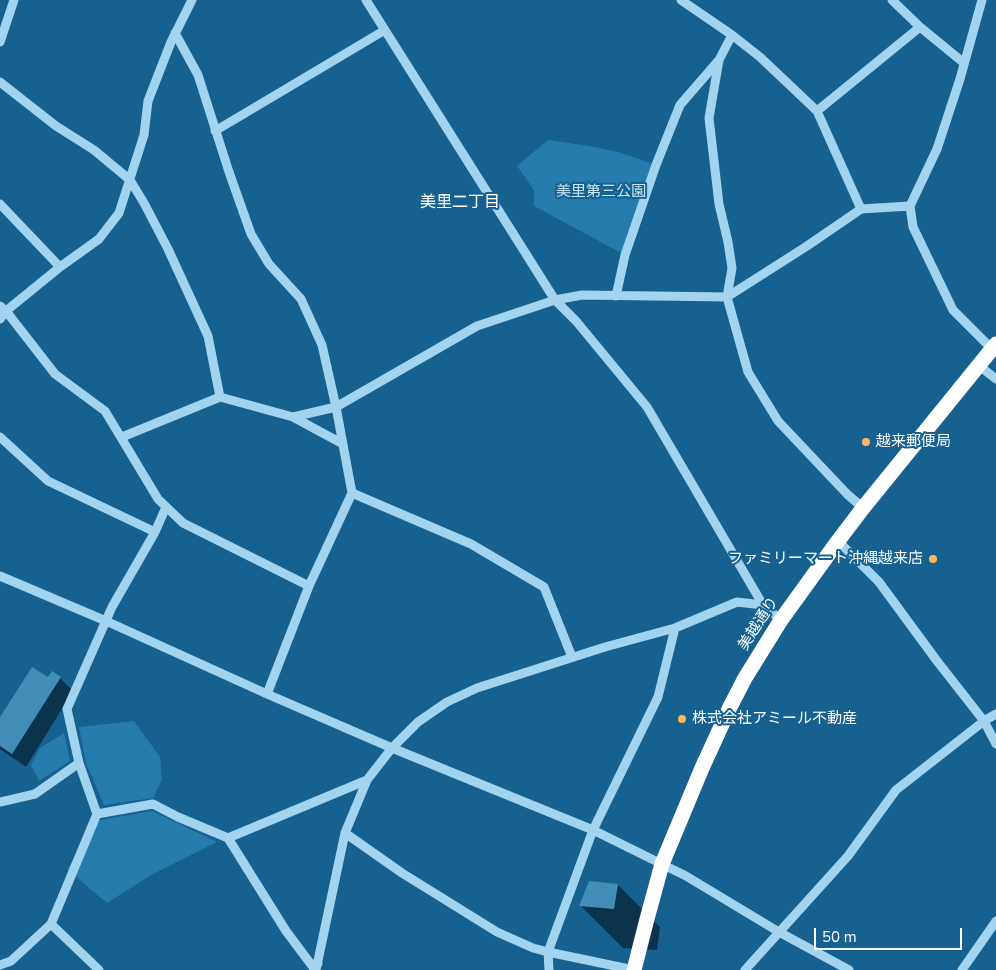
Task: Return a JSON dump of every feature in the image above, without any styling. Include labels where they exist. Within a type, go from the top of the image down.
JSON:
[{"type":"highway","name":"美越通り","points":[[634,970],[662,864],[702,768],[745,678],[781,620],[838,541],[994,346]]},
{"type":"street","points":[[0,42],[14,0]]},
{"type":"street","points":[[0,319],[3,308],[99,239],[119,213],[144,135],[148,102],[171,42],[192,0]]},
{"type":"street","points":[[366,0],[555,300],[576,321],[647,407],[763,606],[781,620]]},
{"type":"street","points":[[681,0],[760,57],[817,111],[861,209]]},
{"type":"street","points":[[892,0],[920,27],[964,63]]},
{"type":"street","points":[[982,0],[937,149],[910,206],[913,227],[953,310],[994,346]]},
{"type":"street","points":[[817,111],[920,27]]},
{"type":"street","points":[[215,131],[385,30]]},
{"type":"street","points":[[175,33],[198,75],[215,131],[251,234],[269,264],[301,299],[322,346],[344,444],[352,493],[309,586],[267,694]]},
{"type":"street","points":[[616,296],[625,255],[656,164],[680,105],[719,60],[732,35]]},
{"type":"street","points":[[719,60],[709,118],[719,204],[732,268],[727,298],[748,372],[778,421],[847,494],[863,508]]},
{"type":"street","points":[[0,82],[56,126],[94,150],[130,180],[168,249],[208,336],[220,397]]},
{"type":"street","points":[[0,204],[60,267]]},
{"type":"street","points":[[293,417],[336,407],[477,326],[555,300],[582,295],[727,298],[861,209],[910,206]]},
{"type":"street","points":[[3,308],[55,374],[105,411],[158,499],[183,523],[309,586]]},
{"type":"street","points":[[978,365],[996,379]]},
{"type":"street","points":[[122,437],[220,397],[293,417],[344,444]]},
{"type":"street","points":[[0,437],[48,481],[155,532]]},
{"type":"street","points":[[352,493],[471,544],[544,587],[572,657]]},
{"type":"street","points":[[0,964],[11,961],[50,924],[96,814],[79,763],[67,709],[112,607],[155,532],[166,507]]},
{"type":"street","points":[[838,541],[879,582],[984,721],[996,744]]},
{"type":"street","points":[[0,576],[392,748],[593,830],[686,876],[779,932],[849,970]]},
{"type":"street","points":[[96,814],[153,804],[178,817],[228,838],[286,931],[313,967],[317,967],[345,832],[366,780],[392,748],[418,722],[447,702],[477,688],[572,657],[675,628],[737,602],[763,606]]},
{"type":"street","points":[[548,970],[548,952],[593,830],[658,697],[675,628]]},
{"type":"street","points":[[746,970],[848,856],[896,790],[984,721],[996,714]]},
{"type":"street","points":[[0,802],[35,794],[79,763]]},
{"type":"street","points":[[228,838],[366,780]]},
{"type":"street","points":[[345,832],[402,873],[497,932],[533,948],[634,970]]},
{"type":"street","points":[[962,970],[996,921]]},
{"type":"street","points":[[50,924],[99,970]]},
{"type":"street","points":[[11,961],[16,970]]},
{"type":"green space","name":"美里第三公園","points":[[548,140],[618,152],[656,165],[625,255],[534,206],[534,190],[517,166]]},
{"type":"green space","points":[[134,721],[160,757],[162,779],[153,798],[104,805],[86,763],[79,727]]},
{"type":"green space","points":[[64,733],[70,761],[39,781],[31,765],[40,748]]},
{"type":"green space","points":[[152,811],[217,842],[151,875],[107,903],[67,869],[100,820]]},
{"type":"building","points":[[32,667],[48,677],[52,671],[61,677],[12,754],[0,746],[0,717]]},
{"type":"building","points":[[589,881],[618,884],[614,909],[579,906]]},
{"type":"place","name":"越来郵便局","points":[[866,442]]},
{"type":"place","name":"ファミリーマート沖縄越来店","points":[[933,559]]},
{"type":"place","name":"株式会社アミール不動産","points":[[682,719]]},
{"type":"district","name":"美里二丁目","points":[[460,203]]}]
